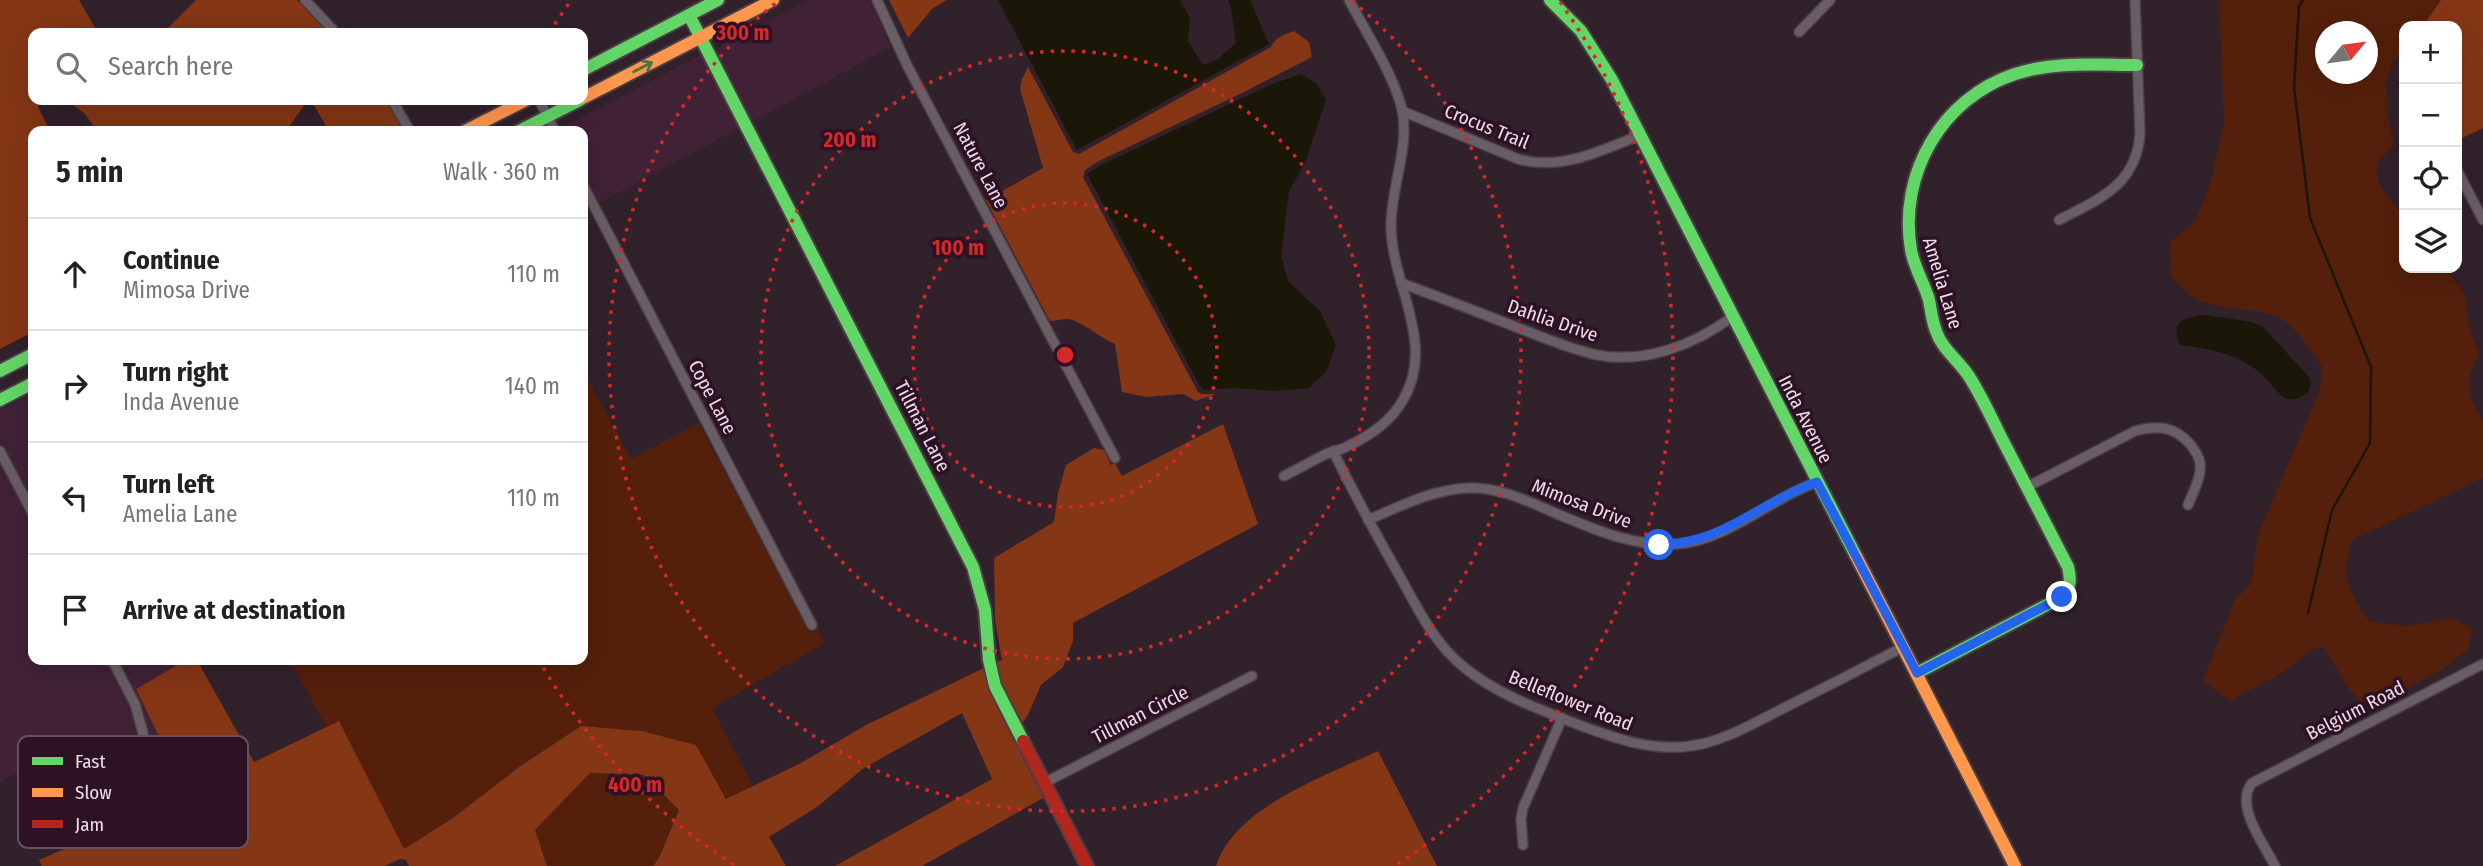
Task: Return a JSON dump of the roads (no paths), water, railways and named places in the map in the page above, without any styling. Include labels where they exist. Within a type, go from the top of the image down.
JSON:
[{"type":"street","points":[[305,0],[331,28]]},
{"type":"street","points":[[588,67],[718,0]]},
{"type":"street","points":[[588,95],[773,0]]},
{"type":"street","name":"Nature Lane","points":[[877,0],[908,67],[1115,458]]},
{"type":"street","points":[[1284,476],[1348,446],[1377,428],[1394,412],[1407,392],[1414,367],[1415,335],[1394,256],[1391,223],[1404,126],[1402,111],[1396,93],[1349,0]]},
{"type":"street","name":"Inda Avenue","points":[[1550,0],[1581,31],[1612,80],[2015,866]]},
{"type":"street","points":[[1799,32],[1830,0]]},
{"type":"street","points":[[2059,220],[2121,182],[2137,152],[2140,133],[2135,0]]},
{"type":"street","name":"Tillman Lane","points":[[689,15],[973,567],[985,610],[989,660],[995,686],[1087,866]]},
{"type":"street","name":"Amelia Lane","points":[[1917,673],[2062,597],[2069,588],[2070,573],[1970,377],[1935,332],[1928,296],[1910,249],[1908,220],[1912,185],[1927,145],[1945,119],[1962,103],[1992,83],[2019,73],[2047,68],[2137,65]]},
{"type":"street","points":[[395,105],[407,126]]},
{"type":"street","points":[[475,126],[516,105]]},
{"type":"street","points":[[542,105],[552,126]]},
{"type":"street","points":[[529,126],[570,105]]},
{"type":"street","name":"Crocus Trail","points":[[1402,111],[1518,159],[1538,164],[1568,160],[1640,135]]},
{"type":"street","points":[[2462,180],[2483,220]]},
{"type":"street","name":"Cope Lane","points":[[588,195],[812,625]]},
{"type":"street","name":"Dahlia Drive","points":[[1401,282],[1559,343],[1600,355],[1636,356],[1670,350],[1700,338],[1732,317]]},
{"type":"street","points":[[0,371],[28,357]]},
{"type":"street","points":[[0,400],[28,386]]},
{"type":"street","points":[[2027,487],[2135,431],[2154,427],[2177,433],[2194,448],[2199,458],[2199,478],[2188,505]]},
{"type":"street","points":[[0,451],[28,504]]},
{"type":"street","name":"Belleflower Road","points":[[1334,451],[1368,520],[1428,627],[1452,657],[1473,675],[1504,693],[1633,744],[1668,748],[1693,746],[1717,739],[1746,727],[1903,647]]},
{"type":"street","name":"Mimosa Drive","points":[[1368,520],[1432,494],[1446,490],[1477,488],[1503,492],[1638,543],[1680,544],[1733,526],[1782,496],[1817,482]]},
{"type":"street","name":"Belgium Road","points":[[2275,866],[2251,819],[2245,799],[2246,792],[2257,779],[2483,664]]},
{"type":"street","points":[[115,665],[135,704],[144,736]]},
{"type":"street","name":"Tillman Circle","points":[[1044,783],[1252,676]]},
{"type":"street","points":[[1523,845],[1523,808],[1562,718]]},
{"type":"waterway","points":[[2303,0],[2299,6],[2294,87],[2310,218],[2371,367],[2370,443],[2332,510],[2308,613]]}]
